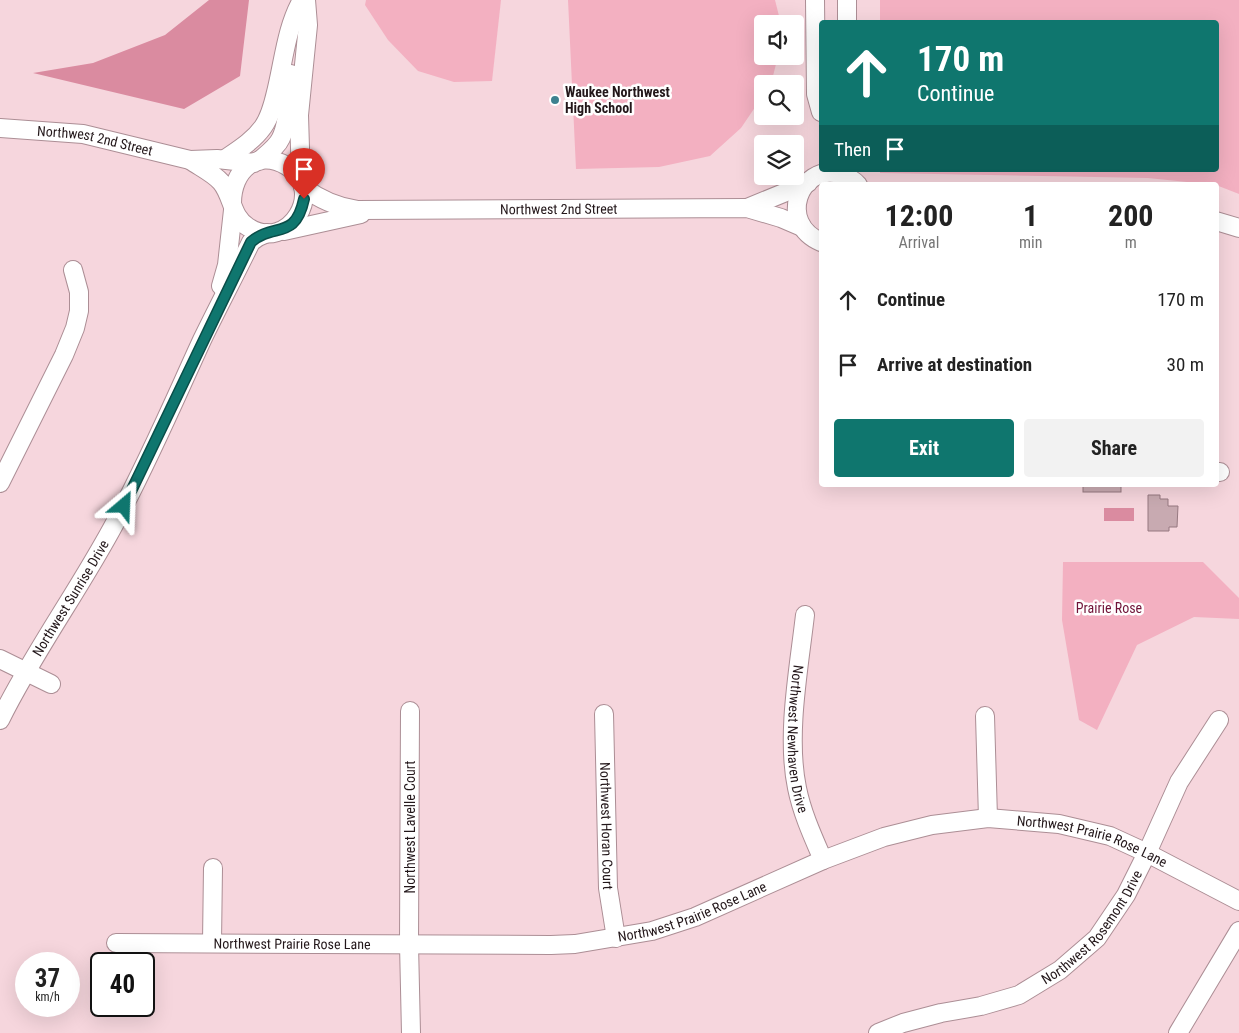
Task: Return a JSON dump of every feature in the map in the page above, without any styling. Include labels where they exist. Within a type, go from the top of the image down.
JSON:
[{"type":"street","points":[[225,159],[254,137],[263,128],[268,118],[294,15],[304,0]]},
{"type":"street","points":[[304,0],[308,25],[299,115],[303,204],[295,221],[286,228],[271,233],[257,232],[248,228],[240,221],[232,206],[232,190],[236,179],[244,169],[276,146],[281,138],[304,0]]},
{"type":"street","points":[[815,0],[816,94],[819,105]]},
{"type":"street","points":[[847,0],[847,20]]},
{"type":"street","name":"Northwest 2nd Street","points":[[0,128],[83,134],[190,160],[225,159],[256,162]]},
{"type":"street","name":"Northwest 2nd Street","points":[[190,160],[220,182],[232,206]]},
{"type":"street","points":[[256,162],[278,161],[289,167],[302,184]]},
{"type":"street","points":[[802,227],[798,221],[796,209],[798,198],[803,187],[810,181],[819,167]]},
{"type":"street","name":"Northwest 2nd Street","points":[[747,208],[823,174],[834,173],[856,179]]},
{"type":"street","name":"Northwest 2nd Street","points":[[302,184],[315,196],[343,208],[371,210],[747,208],[781,218],[802,227],[812,238],[819,241]]},
{"type":"street","name":"Northwest Sunrise Drive","points":[[203,339],[227,265],[232,206]]},
{"type":"street","name":"Northwest 2nd Street","points":[[271,233],[350,217],[371,210]]},
{"type":"street","points":[[1219,222],[1239,228]]},
{"type":"street","name":"Northwest Sunrise Drive","points":[[0,720],[46,636],[81,583],[116,522],[251,242],[258,237],[271,233]]},
{"type":"street","points":[[0,483],[4,464],[64,354],[75,328],[79,311],[79,292],[73,270]]},
{"type":"street","name":"Northwest Newhaven Drive","points":[[805,615],[795,701],[794,744],[797,787],[807,824],[823,860]]},
{"type":"street","points":[[0,659],[52,684]]},
{"type":"street","name":"Northwest Lavelle Court","points":[[410,711],[409,944],[411,1033]]},
{"type":"street","name":"Northwest Horan Court","points":[[604,714],[608,888],[616,938]]},
{"type":"street","points":[[985,716],[988,818]]},
{"type":"street","name":"Northwest Rosemont Drive","points":[[878,1033],[903,1023],[941,1013],[981,1006],[1018,994],[1060,970],[1097,938],[1126,895],[1179,782],[1219,720]]},
{"type":"street","name":"Northwest Prairie Rose Lane","points":[[116,943],[551,945],[616,938],[652,931],[695,917],[823,860],[884,837],[932,825],[988,818],[1059,824],[1110,836],[1239,901]]},
{"type":"street","points":[[212,942],[213,868]]},
{"type":"street","points":[[1178,1033],[1239,931]]},
{"type":"green space","points":[[366,0],[501,0],[492,81],[454,82],[418,71],[388,40],[365,5]]},
{"type":"green space","points":[[568,0],[775,0],[779,15],[754,15],[754,65],[776,65],[773,75],[754,75],[754,109],[741,128],[710,156],[659,167],[576,169]]},
{"type":"green space","points":[[880,0],[1239,0],[1239,194],[1219,186],[1219,182],[1187,182],[1148,178],[880,173],[1219,172],[1219,20],[880,20]]},
{"type":"green space","name":"Prairie Rose","points":[[1063,562],[1203,562],[1239,598],[1239,619],[1194,617],[1137,645],[1097,730],[1079,720],[1062,620]]},
{"type":"shaded area","points":[[209,0],[249,0],[240,76],[184,109],[33,73],[93,63],[165,35]]},
{"type":"shaded area","points":[[1104,508],[1134,508],[1134,521],[1104,521]]},
{"type":"building","points":[[1083,487],[1121,487],[1121,492],[1083,492]]},
{"type":"building","points":[[1148,495],[1160,495],[1160,499],[1168,499],[1168,506],[1178,506],[1177,527],[1169,527],[1169,531],[1148,531]]},
{"type":"place","name":"Waukee Northwest High School","points":[[555,100]]},
{"type":"route","points":[[124,506],[251,242],[267,233],[286,228],[295,221],[304,199]]}]
